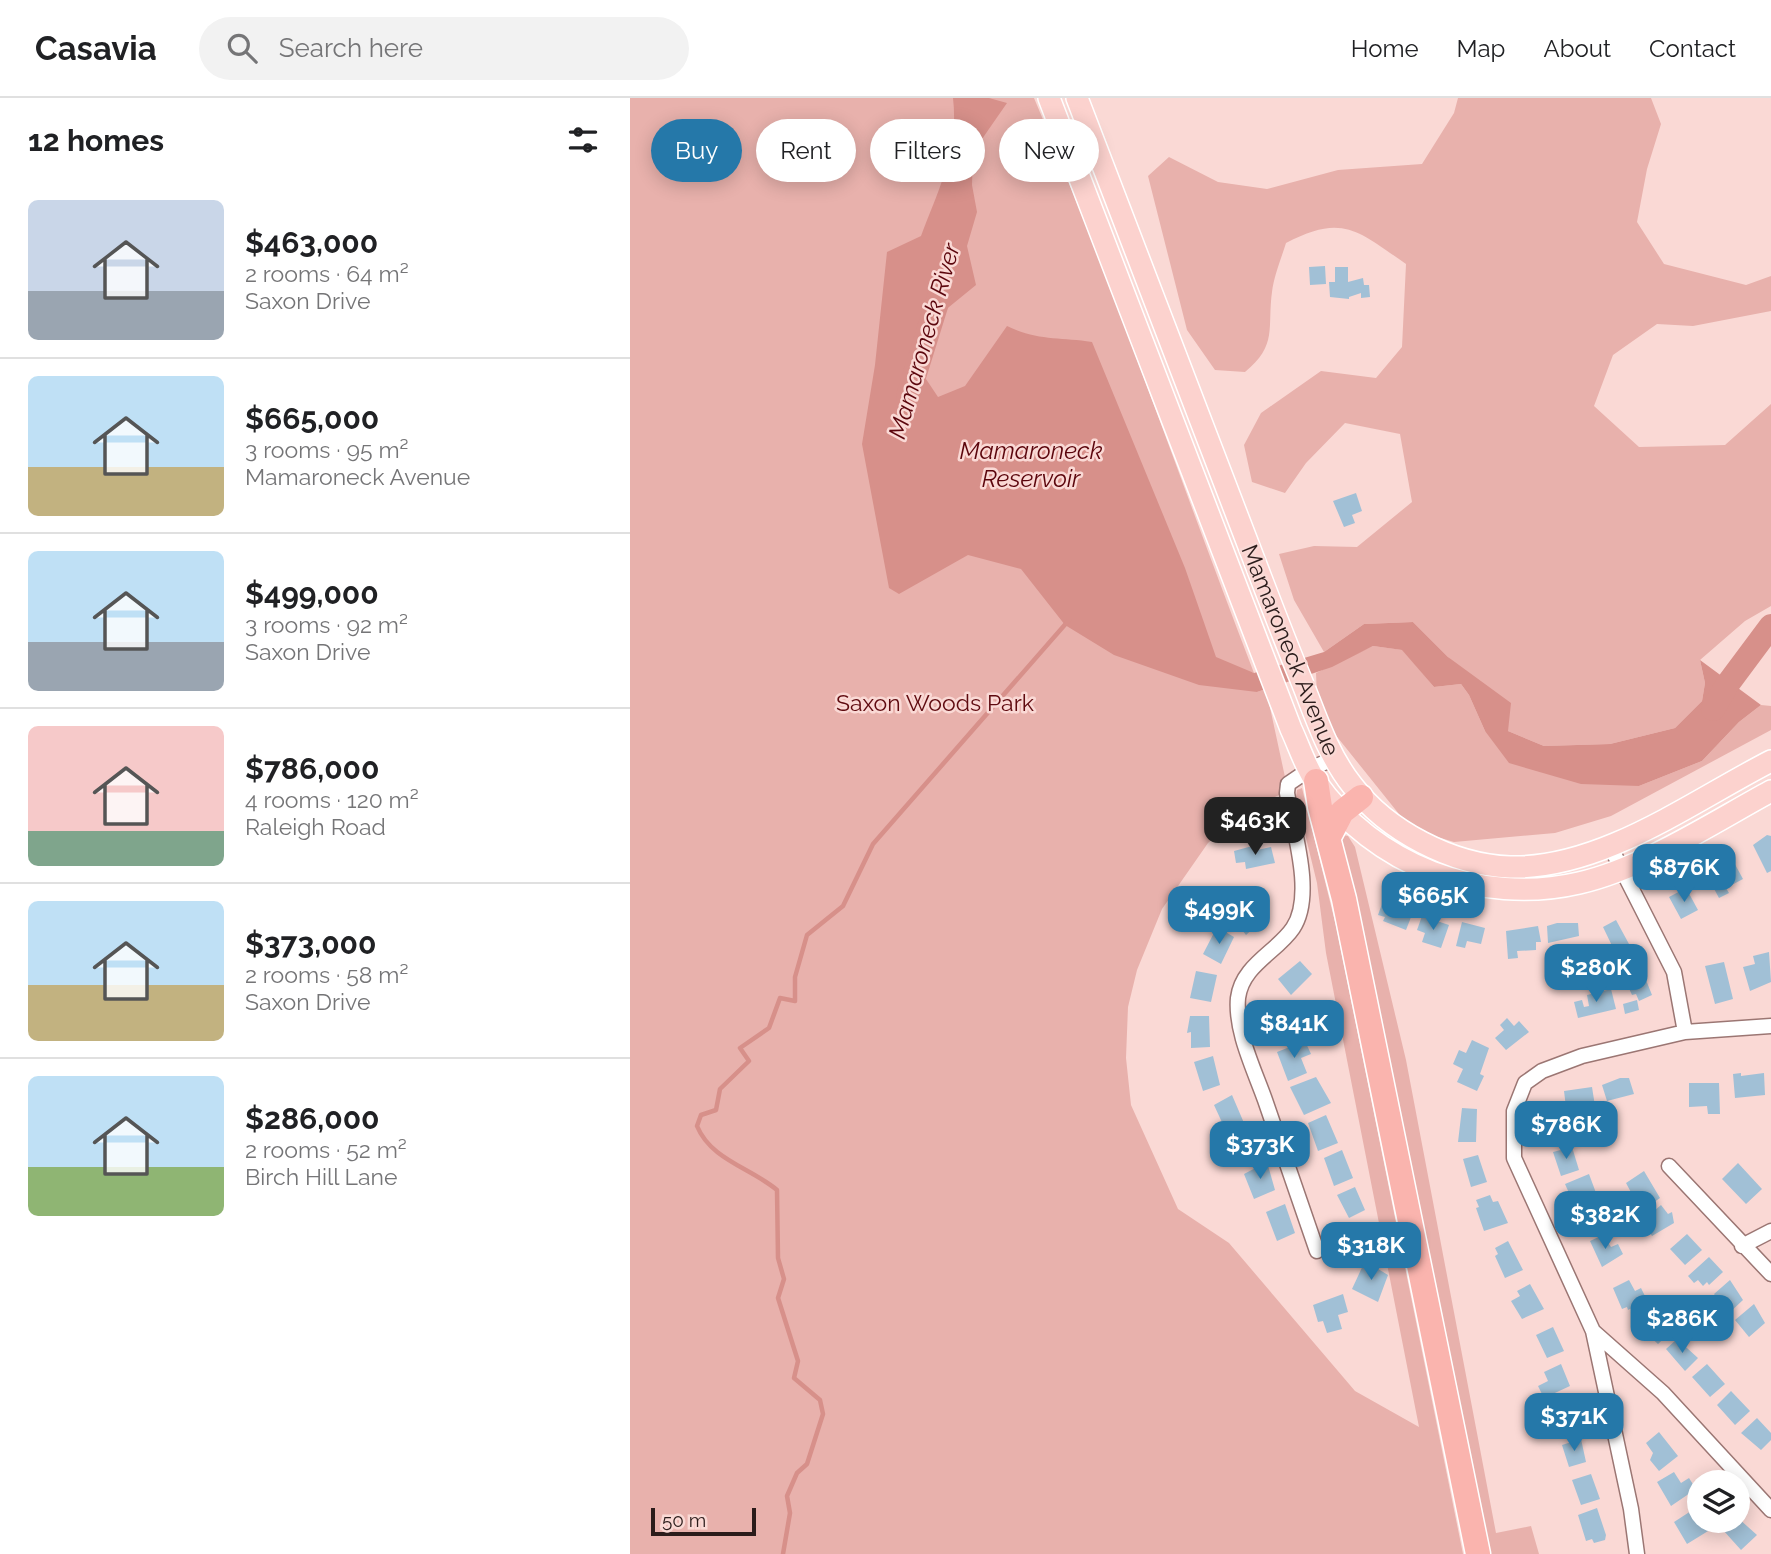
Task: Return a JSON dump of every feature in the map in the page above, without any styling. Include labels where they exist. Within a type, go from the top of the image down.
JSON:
[{"type":"highway","points":[[1313,775],[1329,837],[1478,1554]]},
{"type":"highway","points":[[1329,837],[1352,804]]},
{"type":"main road","name":"Mamaroneck Avenue","points":[[1077,99],[1288,650],[1352,804],[1390,853],[1434,875],[1464,882],[1511,889],[1547,888],[1579,883],[1621,869],[1771,791]]},
{"type":"main road","name":"Mamaroneck Avenue","points":[[1051,104],[1276,689],[1313,775],[1352,804],[1388,820],[1430,847],[1478,862],[1508,867],[1576,860],[1610,846],[1771,761]]},
{"type":"street","points":[[1051,104],[1077,99]]},
{"type":"street","points":[[1317,1251],[1250,1058],[1238,1016],[1238,995],[1256,962],[1292,930],[1298,918],[1301,902],[1300,857],[1286,793],[1289,784],[1313,775],[1335,758]]},
{"type":"street","points":[[1610,846],[1674,972],[1685,1032]]},
{"type":"street","points":[[1636,1554],[1631,1509],[1593,1331],[1514,1158],[1514,1111],[1525,1083],[1542,1070],[1582,1056],[1685,1032],[1771,1026]]},
{"type":"street","points":[[1669,1166],[1771,1274]]},
{"type":"street","points":[[1742,1246],[1771,1231]]},
{"type":"street","points":[[1593,1331],[1663,1393],[1771,1510]]},
{"type":"green space","name":"Saxon Woods Park","points":[[630,98],[1034,98],[1043,119],[999,119],[999,182],[1068,182],[1254,673],[1250,672],[1257,692],[1266,689],[1285,777],[1279,795],[1240,814],[1208,843],[1162,909],[1137,970],[1128,1007],[1126,1058],[1131,1105],[1178,1209],[1229,1243],[1355,1391],[1419,1427],[1326,953],[1317,883],[1296,797],[1297,790],[1302,788],[1336,926],[1463,1554],[630,1554]]},
{"type":"green space","points":[[1458,98],[1651,98],[1661,124],[1647,169],[1637,222],[1664,264],[1746,285],[1771,276],[1771,311],[1693,326],[1657,324],[1613,355],[1594,406],[1639,447],[1725,445],[1771,404],[1771,606],[1745,621],[1700,660],[1705,683],[1702,701],[1675,728],[1610,744],[1544,746],[1508,731],[1448,657],[1413,622],[1364,624],[1324,652],[1294,600],[1279,554],[1314,546],[1357,547],[1412,502],[1400,434],[1345,423],[1306,463],[1285,493],[1252,482],[1244,445],[1261,413],[1321,371],[1376,378],[1402,347],[1406,264],[1362,235],[1336,228],[1322,229],[1286,243],[1273,286],[1267,344],[1245,372],[1215,370],[1187,330],[1148,176],[1169,157],[1218,182],[1267,189],[1338,170],[1422,164],[1454,113]]},
{"type":"green space","points":[[1373,646],[1403,650],[1434,687],[1461,684],[1469,695],[1485,731],[1639,786],[1702,761],[1739,722],[1761,705],[1771,706],[1771,730],[1611,816],[1555,833],[1454,842],[1411,829],[1330,728],[1317,697],[1316,673]]},
{"type":"green space","points":[[1342,835],[1348,836],[1355,847],[1406,1060],[1496,1533],[1531,1526],[1539,1554],[1490,1554],[1341,843]]},
{"type":"water","name":"Mamaroneck Reservoir","points":[[953,98],[989,98],[1007,103],[985,135],[985,119],[954,117]]},
{"type":"water","name":"Mamaroneck Reservoir","points":[[942,182],[972,182],[977,212],[967,246],[976,285],[922,329],[918,367],[938,397],[965,386],[1007,326],[1039,336],[1092,342],[1185,568],[1216,657],[1254,673],[1324,652],[1364,624],[1413,622],[1448,657],[1511,703],[1508,731],[1544,746],[1610,744],[1675,728],[1702,701],[1705,683],[1700,660],[1761,705],[1739,722],[1702,761],[1639,786],[1581,784],[1509,763],[1485,731],[1469,695],[1461,684],[1434,687],[1402,650],[1373,646],[1332,667],[1257,692],[1199,685],[1114,655],[1065,625],[1021,569],[968,555],[899,594],[889,588],[862,444],[875,365],[887,252],[921,236]]},
{"type":"building","points":[[1325,266],[1326,284],[1310,285],[1309,267]]},
{"type":"building","points":[[1335,267],[1348,267],[1348,282],[1363,278],[1364,285],[1369,285],[1370,297],[1361,298],[1361,293],[1349,299],[1330,297],[1329,282],[1335,282]]},
{"type":"building","points":[[1356,493],[1362,511],[1352,515],[1355,523],[1344,527],[1333,501]]},
{"type":"building","points":[[1767,835],[1771,836],[1771,871],[1767,873],[1753,845]]},
{"type":"building","points":[[1256,845],[1257,850],[1271,847],[1275,863],[1246,869],[1245,862],[1236,863],[1234,851]]},
{"type":"building","points":[[1731,857],[1743,879],[1726,888],[1729,893],[1719,898],[1706,874]]},
{"type":"building","points":[[1245,888],[1267,916],[1246,935],[1224,907]]},
{"type":"building","points":[[1686,888],[1698,910],[1681,919],[1669,897]]},
{"type":"building","points":[[1383,901],[1413,912],[1406,930],[1383,921],[1385,917],[1378,915]]},
{"type":"building","points":[[1422,916],[1449,925],[1441,948],[1422,942],[1425,933],[1417,930]]},
{"type":"building","points":[[1616,920],[1629,944],[1615,952],[1603,927]]},
{"type":"building","points":[[1462,922],[1485,928],[1481,944],[1467,941],[1465,948],[1456,946]]},
{"type":"building","points":[[1578,923],[1579,936],[1548,943],[1547,926]]},
{"type":"building","points":[[1538,926],[1541,942],[1536,942],[1536,950],[1517,951],[1518,958],[1508,959],[1506,931]]},
{"type":"building","points":[[1217,927],[1234,937],[1221,964],[1203,954]]},
{"type":"building","points":[[1769,952],[1771,982],[1750,991],[1743,967],[1755,964],[1753,956]]},
{"type":"building","points":[[1300,961],[1312,974],[1291,995],[1278,979]]},
{"type":"building","points":[[1724,962],[1733,999],[1715,1004],[1705,966]]},
{"type":"building","points":[[1640,965],[1652,995],[1639,1001],[1636,994],[1632,995],[1622,973]]},
{"type":"building","points":[[1196,971],[1217,975],[1211,1002],[1190,998]]},
{"type":"building","points":[[1611,989],[1616,1009],[1578,1018],[1574,1002],[1582,1000],[1584,1007],[1589,1006],[1587,995]]},
{"type":"building","points":[[1637,1000],[1639,1010],[1625,1014],[1623,1004]]},
{"type":"building","points":[[1298,1004],[1302,1022],[1292,1024],[1294,1036],[1275,1039],[1268,1010]]},
{"type":"building","points":[[1190,1016],[1209,1016],[1210,1047],[1191,1048],[1191,1032],[1187,1033]]},
{"type":"building","points":[[1507,1018],[1514,1026],[1519,1021],[1529,1032],[1506,1050],[1495,1038],[1504,1030],[1500,1025]]},
{"type":"building","points":[[1472,1040],[1489,1048],[1480,1074],[1484,1076],[1477,1091],[1457,1082],[1463,1069],[1453,1064],[1459,1050],[1466,1053]]},
{"type":"building","points":[[1305,1041],[1311,1054],[1301,1058],[1307,1073],[1288,1081],[1277,1052]]},
{"type":"building","points":[[1213,1056],[1220,1085],[1203,1091],[1194,1062]]},
{"type":"building","points":[[1741,1073],[1741,1076],[1764,1073],[1765,1095],[1735,1098],[1733,1074]]},
{"type":"building","points":[[1316,1077],[1331,1103],[1304,1115],[1290,1087]]},
{"type":"building","points":[[1620,1078],[1629,1078],[1634,1094],[1607,1101],[1602,1085]]},
{"type":"building","points":[[1689,1083],[1719,1083],[1720,1114],[1708,1114],[1707,1106],[1689,1107]]},
{"type":"building","points":[[1592,1087],[1595,1106],[1574,1109],[1573,1105],[1566,1107],[1564,1091]]},
{"type":"building","points":[[1232,1095],[1244,1123],[1226,1131],[1214,1105]]},
{"type":"building","points":[[1462,1108],[1477,1109],[1476,1142],[1458,1142]]},
{"type":"building","points":[[1326,1115],[1338,1143],[1318,1151],[1308,1123]]},
{"type":"building","points":[[1250,1130],[1264,1158],[1245,1166],[1239,1152],[1232,1156],[1226,1143]]},
{"type":"building","points":[[1572,1147],[1579,1170],[1561,1176],[1553,1152]]},
{"type":"building","points":[[1342,1150],[1353,1178],[1334,1186],[1324,1158]]},
{"type":"building","points":[[1478,1155],[1487,1182],[1471,1187],[1463,1159]]},
{"type":"building","points":[[1267,1162],[1275,1190],[1254,1199],[1244,1174]]},
{"type":"building","points":[[1738,1163],[1762,1189],[1746,1204],[1722,1179]]},
{"type":"building","points":[[1644,1171],[1660,1198],[1641,1211],[1626,1183]]},
{"type":"building","points":[[1589,1174],[1599,1201],[1587,1205],[1584,1198],[1573,1202],[1565,1184]]},
{"type":"building","points":[[1355,1187],[1365,1210],[1349,1218],[1337,1195]]},
{"type":"building","points":[[1490,1195],[1493,1202],[1498,1201],[1508,1223],[1484,1231],[1476,1200]]},
{"type":"building","points":[[1285,1204],[1295,1233],[1277,1241],[1266,1212]]},
{"type":"building","points":[[1661,1205],[1668,1214],[1672,1212],[1674,1223],[1652,1236],[1642,1221]]},
{"type":"building","points":[[1687,1234],[1702,1250],[1685,1265],[1670,1249]]},
{"type":"building","points":[[1603,1235],[1611,1247],[1618,1244],[1623,1254],[1602,1267],[1590,1241]]},
{"type":"building","points":[[1508,1241],[1523,1270],[1505,1278],[1495,1256],[1498,1254],[1495,1248]]},
{"type":"building","points":[[1709,1257],[1723,1272],[1709,1285],[1707,1282],[1703,1286],[1698,1280],[1694,1283],[1688,1276]]},
{"type":"building","points":[[1365,1261],[1388,1275],[1378,1302],[1352,1289]]},
{"type":"building","points":[[1629,1280],[1635,1291],[1641,1288],[1647,1300],[1628,1310],[1627,1307],[1622,1309],[1613,1288]]},
{"type":"building","points":[[1730,1280],[1743,1300],[1728,1314],[1714,1294]]},
{"type":"building","points":[[1530,1284],[1544,1309],[1522,1319],[1511,1301],[1520,1296],[1517,1291]]},
{"type":"building","points":[[1343,1294],[1348,1312],[1338,1315],[1342,1329],[1327,1333],[1323,1321],[1318,1322],[1313,1305]]},
{"type":"building","points":[[1754,1304],[1765,1323],[1749,1337],[1735,1320]]},
{"type":"building","points":[[1658,1308],[1672,1318],[1667,1324],[1673,1330],[1658,1344],[1639,1327]]},
{"type":"building","points":[[1553,1327],[1564,1351],[1547,1358],[1536,1335]]},
{"type":"building","points":[[1677,1339],[1698,1358],[1685,1371],[1666,1349]]},
{"type":"building","points":[[1561,1364],[1570,1386],[1544,1398],[1538,1386],[1548,1381],[1544,1372]]},
{"type":"building","points":[[1707,1364],[1725,1384],[1710,1397],[1692,1377]]},
{"type":"building","points":[[1731,1391],[1750,1411],[1735,1425],[1717,1405]]},
{"type":"building","points":[[1570,1401],[1580,1428],[1566,1433],[1563,1425],[1553,1428],[1547,1408]]},
{"type":"building","points":[[1757,1418],[1771,1433],[1771,1440],[1761,1450],[1741,1433]]},
{"type":"building","points":[[1659,1432],[1678,1456],[1659,1471],[1650,1460],[1653,1453],[1646,1443]]},
{"type":"building","points":[[1581,1439],[1586,1462],[1569,1467],[1562,1445]]},
{"type":"building","points":[[1674,1472],[1681,1483],[1687,1479],[1687,1495],[1671,1506],[1657,1482]]},
{"type":"building","points":[[1591,1474],[1600,1499],[1581,1505],[1572,1480]]},
{"type":"building","points":[[1597,1508],[1606,1535],[1605,1540],[1594,1543],[1592,1539],[1586,1541],[1578,1515]]},
{"type":"building","points":[[1687,1514],[1687,1533],[1705,1533],[1687,1544],[1674,1522]]},
{"type":"building","points":[[1750,1529],[1757,1535],[1741,1550],[1726,1533],[1750,1533]]},
{"type":"waterway","name":"Mamaroneck River","points":[[908,396],[941,290]]},
{"type":"waterway","points":[[783,1554],[790,1513],[787,1496],[797,1473],[807,1464],[823,1414],[820,1400],[794,1378],[798,1361],[778,1298],[784,1279],[778,1258],[777,1190],[722,1155],[703,1138],[697,1126],[701,1115],[716,1110],[720,1089],[749,1061],[740,1048],[769,1028],[780,998],[795,1001],[795,977],[807,935],[843,906],[873,844],[1069,620]]},
{"type":"waterway","name":"Mamaroneck River","points":[[1713,709],[1727,685],[1771,626]]}]
